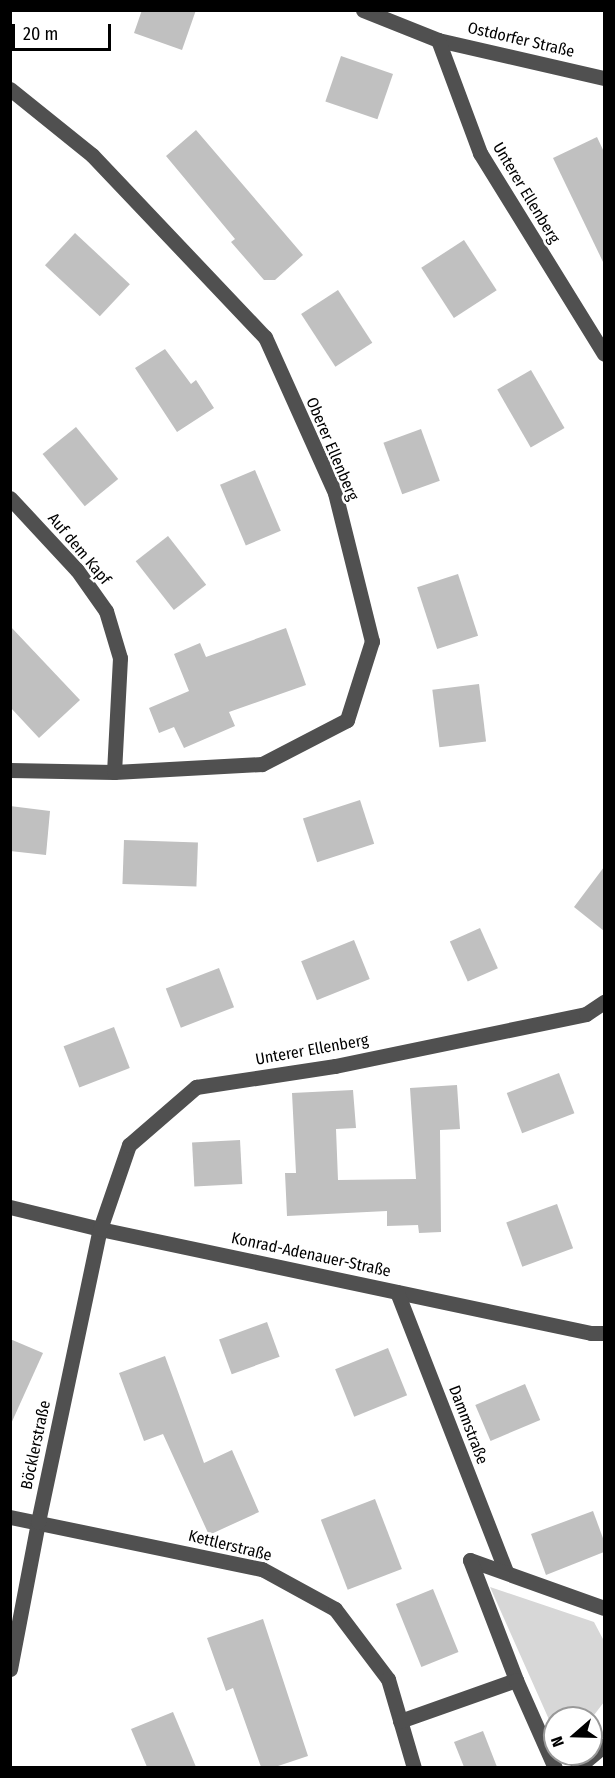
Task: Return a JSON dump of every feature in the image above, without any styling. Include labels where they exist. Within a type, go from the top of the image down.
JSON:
[{"type":"street","name":"Ostdorfer Straße","points":[[363,10],[438,40],[604,78]]},
{"type":"street","name":"Unterer Ellenberg","points":[[438,40],[480,153],[604,354]]},
{"type":"street","name":"Oberer Ellenberg","points":[[10,88],[92,155],[265,337],[335,493],[372,641],[347,720],[262,764],[114,772],[10,770]]},
{"type":"street","name":"Auf dem Kapf","points":[[10,498],[77,570],[106,611],[120,658],[114,772]]},
{"type":"street","name":"Unterer Ellenberg","points":[[100,1229],[129,1145],[196,1087],[335,1065],[586,1014],[604,1002]]},
{"type":"street","name":"Konrad-Adenauer-Straße","points":[[10,1206],[100,1229],[591,1333],[604,1333]]},
{"type":"street","name":"Böcklerstraße","points":[[10,1669],[38,1522],[100,1229]]},
{"type":"street","name":"Dammstraße","points":[[397,1292],[506,1572]]},
{"type":"street","name":"Kettlerstraße","points":[[10,1517],[262,1569],[335,1609],[388,1679],[414,1767]]},
{"type":"street","points":[[555,1767],[516,1680],[470,1560],[604,1608]]},
{"type":"street","points":[[400,1721],[516,1680]]},
{"type":"street","points":[[577,1767],[604,1745]]},
{"type":"shaded area","points":[[490,1587],[594,1622],[604,1641],[604,1702],[601,1706],[543,1706]]},
{"type":"building","points":[[142,10],[196,10],[182,50],[134,33]]},
{"type":"building","points":[[341,56],[393,74],[377,119],[325,101]]},
{"type":"building","points":[[196,130],[303,255],[275,280],[264,280],[231,242],[235,239],[166,156]]},
{"type":"building","points":[[597,137],[604,152],[604,264],[553,158]]},
{"type":"building","points":[[75,233],[130,284],[100,316],[45,265]]},
{"type":"building","points":[[464,240],[497,290],[454,318],[421,268]]},
{"type":"building","points":[[338,290],[372,343],[335,367],[301,314]]},
{"type":"building","points":[[165,349],[191,384],[196,380],[214,408],[177,432],[135,368]]},
{"type":"building","points":[[531,370],[564,428],[531,448],[497,390]]},
{"type":"building","points":[[76,427],[118,479],[85,506],[43,454]]},
{"type":"building","points":[[421,429],[440,481],[402,494],[383,443]]},
{"type":"building","points":[[255,470],[281,531],[246,546],[220,485]]},
{"type":"building","points":[[168,536],[206,585],[174,610],[136,561]]},
{"type":"building","points":[[458,574],[478,636],[437,649],[417,587]]},
{"type":"building","points":[[10,626],[80,700],[39,738],[10,707]]},
{"type":"building","points":[[286,628],[306,685],[229,712],[235,726],[184,748],[174,727],[159,733],[149,708],[189,691],[174,654],[200,643],[206,657]]},
{"type":"building","points":[[479,684],[486,742],[439,747],[432,690]]},
{"type":"building","points":[[360,800],[374,844],[317,862],[303,819]]},
{"type":"building","points":[[10,806],[50,811],[46,855],[10,851]]},
{"type":"building","points":[[124,840],[198,843],[196,887],[122,884]]},
{"type":"building","points":[[604,867],[604,931],[574,907]]},
{"type":"building","points":[[480,928],[498,968],[468,982],[450,941]]},
{"type":"building","points":[[354,940],[370,979],[317,1000],[301,961]]},
{"type":"building","points":[[219,968],[234,1007],[181,1028],[166,988]]},
{"type":"building","points":[[114,1027],[130,1068],[79,1087],[64,1046]]},
{"type":"building","points":[[559,1073],[574,1113],[522,1133],[507,1093]]},
{"type":"building","points":[[457,1085],[460,1129],[440,1130],[441,1232],[419,1233],[418,1225],[387,1226],[387,1211],[287,1216],[285,1173],[296,1173],[292,1093],[353,1090],[356,1128],[336,1129],[338,1180],[416,1179],[410,1088]]},
{"type":"building","points":[[240,1140],[242,1184],[194,1186],[192,1143]]},
{"type":"building","points":[[557,1204],[573,1248],[522,1267],[506,1222]]},
{"type":"building","points":[[267,1322],[280,1357],[232,1374],[219,1339]]},
{"type":"building","points":[[10,1339],[43,1353],[10,1426]]},
{"type":"building","points":[[388,1348],[407,1395],[354,1417],[335,1369]]},
{"type":"building","points":[[165,1356],[204,1463],[232,1450],[259,1512],[209,1535],[163,1434],[144,1441],[119,1373]]},
{"type":"building","points":[[525,1384],[540,1420],[491,1441],[475,1405]]},
{"type":"building","points":[[375,1499],[402,1569],[348,1590],[321,1520]]},
{"type":"building","points":[[593,1511],[604,1541],[604,1552],[546,1575],[531,1534]]},
{"type":"building","points":[[433,1589],[458,1652],[421,1667],[396,1604]]},
{"type":"building","points":[[263,1619],[308,1756],[275,1767],[261,1767],[233,1688],[226,1691],[207,1638]]},
{"type":"building","points":[[173,1712],[196,1767],[147,1767],[131,1729]]},
{"type":"building","points":[[483,1731],[497,1767],[464,1767],[454,1742]]}]
